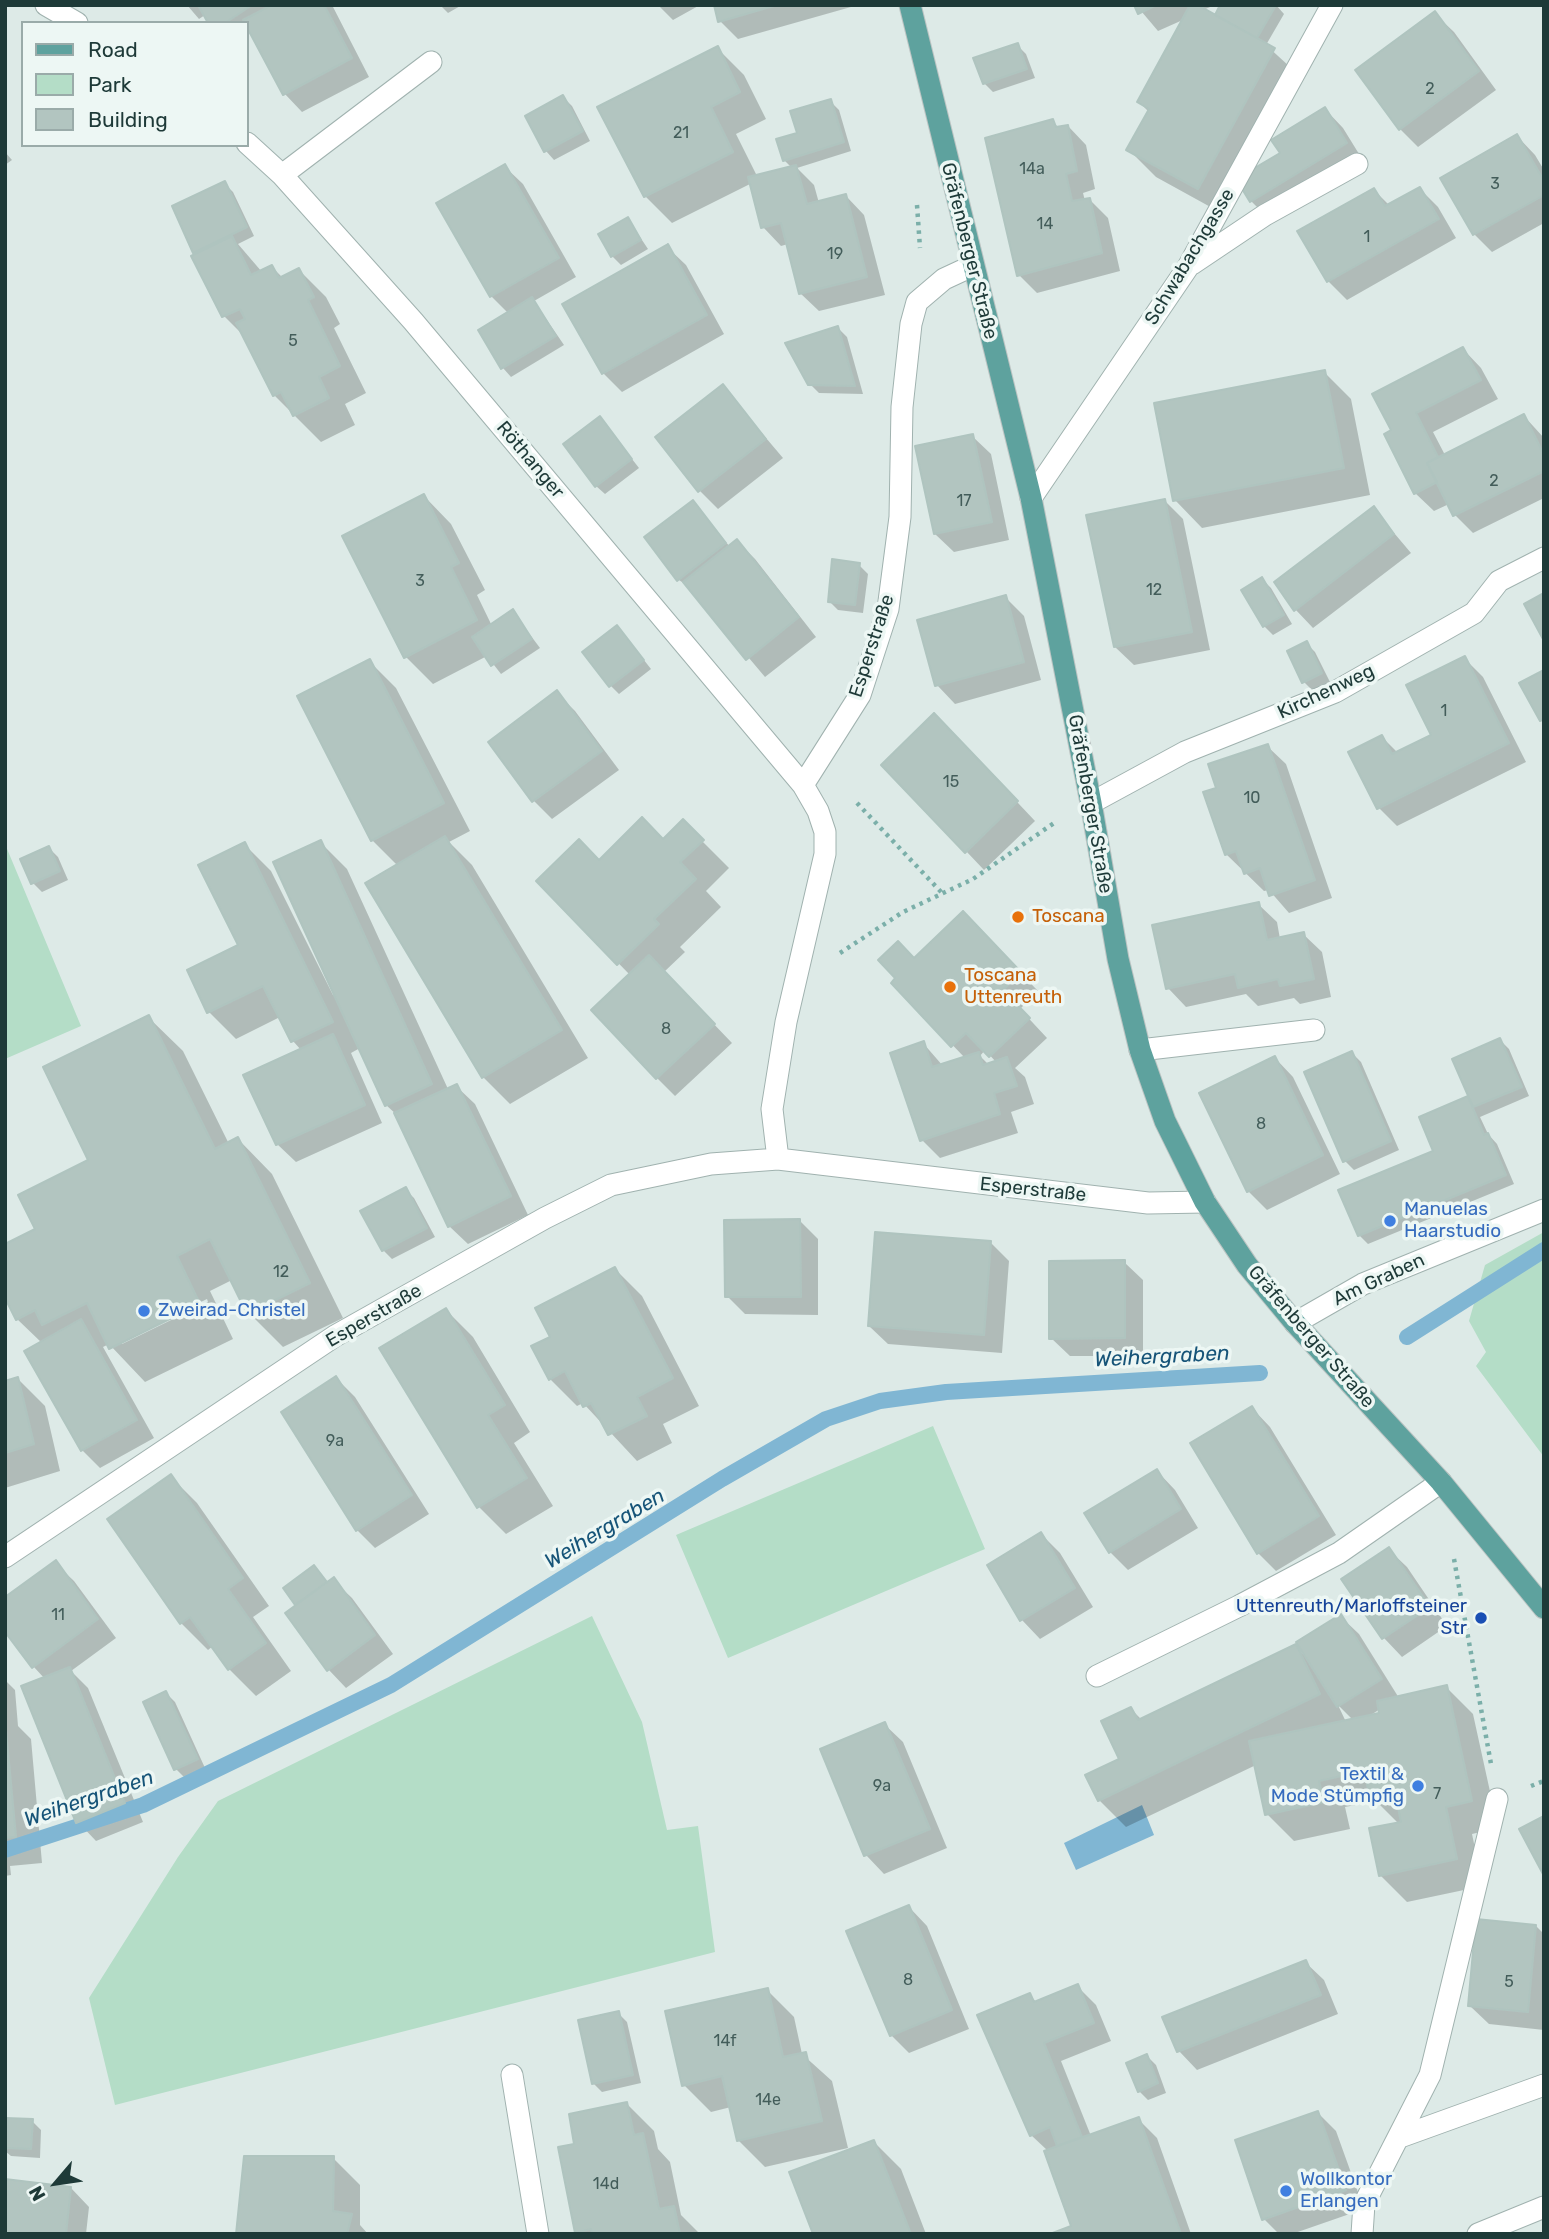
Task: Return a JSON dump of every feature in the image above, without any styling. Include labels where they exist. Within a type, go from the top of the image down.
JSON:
[{"type":"main road","name":"Gräfenberger Straße","points":[[909,5],[1031,498],[1091,803],[1118,959],[1140,1050],[1165,1121],[1205,1202],[1247,1265],[1295,1323],[1441,1482],[1544,1608]]},
{"type":"street","points":[[46,5],[74,21]]},
{"type":"street","name":"Schwabachgasse","points":[[1031,498],[1188,267],[1332,5]]},
{"type":"street","points":[[282,175],[431,62]]},
{"type":"street","name":"Röthanger","points":[[248,144],[282,175],[413,321],[803,785]]},
{"type":"street","points":[[1188,267],[1265,215],[1357,164]]},
{"type":"street","points":[[917,302],[944,279],[972,266]]},
{"type":"street","name":"Esperstraße","points":[[803,785],[860,695],[888,609],[900,517],[902,407],[911,324],[917,302]]},
{"type":"street","name":"Kirchenweg","points":[[1091,803],[1185,752],[1335,692],[1474,613],[1499,581],[1544,558]]},
{"type":"street","points":[[778,1159],[772,1108],[786,1022],[825,854],[825,832],[818,811],[803,785]]},
{"type":"street","points":[[1140,1050],[1314,1030]]},
{"type":"street","name":"Esperstraße","points":[[5,1557],[335,1336],[545,1218],[611,1185],[710,1164],[778,1159],[1148,1203],[1205,1202]]},
{"type":"street","name":"Am Graben","points":[[1295,1323],[1363,1284],[1544,1210]]},
{"type":"street","points":[[1097,1676],[1339,1553],[1441,1482]]},
{"type":"street","points":[[1362,2234],[1364,2204],[1430,2075],[1497,1799]]},
{"type":"street","points":[[512,2075],[538,2234]]},
{"type":"street","points":[[1400,2137],[1544,2085]]},
{"type":"street","points":[[1478,2234],[1544,2207]]},
{"type":"path","points":[[917,197],[920,253],[917,302]]},
{"type":"path","points":[[855,800],[943,894]]},
{"type":"path","points":[[837,955],[903,912],[973,879],[1063,818]]},
{"type":"path","points":[[1453,1551],[1497,1799],[1544,1781]]},
{"type":"green space","points":[[5,844],[81,1026],[5,1059]]},
{"type":"green space","points":[[1544,1232],[1544,1457],[1476,1366],[1486,1352],[1469,1321],[1485,1265]]},
{"type":"green space","points":[[933,1426],[985,1549],[728,1658],[676,1535]]},
{"type":"green space","points":[[592,1616],[642,1722],[667,1830],[698,1826],[715,1952],[115,2105],[89,1998],[178,1857],[218,1801]]},
{"type":"water","points":[[1142,1805],[1154,1835],[1076,1870],[1064,1843]]},
{"type":"building","points":[[198,5],[252,5],[228,21],[207,21]]},
{"type":"building","points":[[272,5],[324,5],[352,58],[283,95],[248,29],[248,21],[243,20]]},
{"type":"building","points":[[714,5],[777,5],[718,22]]},
{"type":"building","points":[[1134,5],[1156,5],[1138,14]]},
{"type":"building","points":[[1190,5],[1198,5],[1275,48],[1198,189],[1126,150],[1149,109],[1137,102]]},
{"type":"building","points":[[1220,5],[1276,5],[1257,38],[1215,15]]},
{"type":"building","points":[[1435,11],[1479,71],[1399,130],[1355,70]]},
{"type":"building","points":[[1018,43],[1027,69],[983,84],[973,58]]},
{"type":"building","points":[[718,46],[740,92],[711,107],[733,152],[644,197],[597,107]]},
{"type":"building","points":[[563,95],[583,131],[544,152],[525,116]]},
{"type":"building","points":[[831,99],[844,142],[783,161],[776,139],[797,133],[790,111]]},
{"type":"building","points":[[1325,107],[1347,143],[1250,202],[1236,179],[1280,153],[1271,140]]},
{"type":"building","points":[[1053,119],[1056,127],[1068,125],[1077,171],[1066,174],[1072,201],[1090,198],[1102,253],[1017,276],[985,138]]},
{"type":"building","points":[[1517,134],[1544,181],[1544,195],[1473,235],[1440,178]]},
{"type":"building","points":[[505,164],[559,258],[490,297],[436,203]]},
{"type":"building","points":[[796,165],[807,204],[846,194],[867,277],[799,294],[781,223],[761,228],[748,177]]},
{"type":"building","points":[[225,181],[247,227],[193,253],[172,206]]},
{"type":"building","points":[[1420,187],[1439,219],[1327,282],[1297,231],[1374,188],[1385,206]]},
{"type":"building","points":[[628,217],[641,240],[611,257],[598,234]]},
{"type":"building","points":[[232,236],[251,275],[272,265],[279,278],[299,268],[314,297],[308,300],[340,366],[319,377],[329,398],[293,416],[281,392],[273,396],[236,323],[245,319],[240,309],[222,317],[191,256]]},
{"type":"building","points":[[668,244],[707,315],[602,374],[562,304]]},
{"type":"building","points":[[532,297],[556,336],[501,369],[478,330]]},
{"type":"building","points":[[838,326],[855,386],[808,385],[785,343]]},
{"type":"building","points":[[1463,347],[1481,380],[1416,413],[1438,457],[1427,463],[1437,482],[1414,494],[1384,434],[1391,430],[1372,394]]},
{"type":"building","points":[[1325,370],[1344,468],[1173,501],[1154,403]]},
{"type":"building","points":[[723,384],[766,439],[698,492],[655,437]]},
{"type":"building","points":[[1524,414],[1544,455],[1544,471],[1453,516],[1427,463]]},
{"type":"building","points":[[600,416],[632,459],[595,487],[563,444]]},
{"type":"building","points":[[973,434],[992,522],[934,534],[915,446]]},
{"type":"building","points":[[424,494],[459,563],[451,567],[477,620],[404,658],[342,536]]},
{"type":"building","points":[[1165,499],[1192,632],[1114,647],[1086,515]]},
{"type":"building","points":[[693,500],[726,543],[677,581],[644,537]]},
{"type":"building","points":[[1374,506],[1394,534],[1294,611],[1274,582]]},
{"type":"building","points":[[737,539],[799,617],[746,660],[683,582]]},
{"type":"building","points":[[832,559],[860,563],[855,605],[828,602]]},
{"type":"building","points":[[1262,577],[1284,615],[1263,627],[1241,590]]},
{"type":"building","points":[[1544,593],[1544,641],[1524,604]]},
{"type":"building","points":[[1006,595],[1024,662],[935,686],[917,620]]},
{"type":"building","points":[[513,609],[532,639],[491,666],[472,637]]},
{"type":"building","points":[[617,625],[644,660],[609,687],[582,652]]},
{"type":"building","points":[[1307,641],[1322,673],[1302,683],[1287,651]]},
{"type":"building","points":[[1465,656],[1509,743],[1377,809],[1348,752],[1382,735],[1392,754],[1431,735],[1406,685]]},
{"type":"building","points":[[370,659],[444,803],[371,841],[297,696]]},
{"type":"building","points":[[1544,670],[1544,719],[1540,721],[1519,683]]},
{"type":"building","points":[[557,690],[602,751],[532,802],[488,742]]},
{"type":"building","points":[[934,713],[1018,801],[965,853],[881,765]]},
{"type":"building","points":[[1268,744],[1315,880],[1269,896],[1260,868],[1244,874],[1236,851],[1225,855],[1203,792],[1216,788],[1208,764]]},
{"type":"building","points":[[642,817],[663,839],[683,819],[704,840],[680,862],[696,879],[654,919],[659,924],[617,965],[536,881],[579,839],[599,860]]},
{"type":"building","points":[[445,836],[562,1030],[482,1078],[365,883]]},
{"type":"building","points":[[321,840],[432,1084],[385,1106],[273,862]]},
{"type":"building","points":[[245,842],[333,1022],[291,1042],[263,986],[207,1013],[187,970],[238,945],[198,865]]},
{"type":"building","points":[[49,846],[60,871],[31,884],[20,859]]},
{"type":"building","points":[[1259,902],[1267,940],[1304,932],[1314,979],[1280,986],[1278,979],[1238,988],[1235,974],[1166,989],[1152,925]]},
{"type":"building","name":"Toscana Uttenreuth","points":[[963,911],[1021,972],[1003,990],[1030,1018],[989,1057],[966,1033],[951,1047],[891,983],[895,978],[878,960],[898,941],[914,958]]},
{"type":"building","points":[[649,955],[715,1024],[656,1079],[591,1010]]},
{"type":"building","points":[[149,1015],[215,1149],[238,1137],[310,1283],[247,1314],[210,1239],[177,1256],[200,1304],[109,1349],[87,1303],[42,1325],[35,1310],[16,1320],[5,1298],[5,1244],[35,1229],[18,1195],[88,1160],[43,1067]]},
{"type":"building","points":[[333,1034],[365,1105],[276,1145],[243,1075]]},
{"type":"building","points":[[1500,1038],[1522,1087],[1473,1107],[1452,1059]]},
{"type":"building","points":[[924,1041],[932,1067],[979,1052],[983,1065],[1007,1057],[1017,1086],[994,1093],[1000,1114],[920,1141],[890,1053]]},
{"type":"building","points":[[1352,1051],[1391,1141],[1343,1162],[1304,1072]]},
{"type":"building","points":[[1275,1056],[1323,1155],[1247,1192],[1199,1093]]},
{"type":"building","points":[[457,1084],[511,1196],[448,1227],[394,1113]]},
{"type":"building","points":[[1468,1096],[1484,1135],[1488,1133],[1506,1175],[1358,1236],[1338,1190],[1433,1151],[1419,1117]]},
{"type":"building","points":[[406,1187],[427,1228],[382,1251],[360,1211]]},
{"type":"building","points":[[800,1219],[801,1297],[725,1297],[724,1220]]},
{"type":"building","points":[[875,1232],[991,1241],[984,1335],[868,1326]]},
{"type":"building","points":[[1125,1260],[1125,1338],[1049,1339],[1049,1261]]},
{"type":"building","points":[[615,1267],[673,1378],[637,1397],[647,1416],[608,1435],[591,1403],[583,1407],[565,1371],[549,1380],[531,1346],[550,1337],[535,1308]]},
{"type":"building","points":[[446,1308],[505,1405],[488,1415],[527,1478],[477,1508],[379,1348]]},
{"type":"building","points":[[81,1319],[137,1420],[81,1451],[24,1351]]},
{"type":"building","points":[[336,1376],[412,1495],[356,1531],[281,1412]]},
{"type":"building","points":[[18,1377],[34,1444],[5,1453],[5,1381]]},
{"type":"building","points":[[1252,1406],[1319,1516],[1257,1554],[1190,1443]]},
{"type":"building","points":[[1157,1469],[1181,1509],[1109,1553],[1084,1513]]},
{"type":"building","points":[[171,1474],[243,1578],[228,1589],[266,1643],[228,1670],[190,1617],[180,1624],[107,1519]]},
{"type":"building","points":[[1041,1532],[1075,1588],[1020,1621],[987,1565]]},
{"type":"building","points":[[1389,1547],[1430,1607],[1382,1639],[1341,1579]]},
{"type":"building","points":[[56,1560],[98,1619],[32,1668],[5,1632],[5,1597]]},
{"type":"building","points":[[314,1565],[327,1582],[295,1605],[283,1588]]},
{"type":"building","points":[[334,1577],[375,1635],[327,1671],[285,1613]]},
{"type":"building","points":[[1341,1614],[1382,1679],[1337,1707],[1296,1642]]},
{"type":"building","points":[[1296,1644],[1320,1694],[1098,1801],[1085,1775],[1119,1759],[1101,1721],[1131,1707],[1138,1720]]},
{"type":"building","points":[[70,1667],[125,1803],[76,1823],[21,1686]]},
{"type":"building","name":"Textil & Mode Stümpfig","points":[[1447,1685],[1472,1801],[1446,1807],[1457,1859],[1379,1876],[1369,1828],[1401,1822],[1395,1792],[1370,1797],[1364,1771],[1319,1781],[1324,1802],[1265,1815],[1249,1741],[1379,1713],[1377,1701]]},
{"type":"building","points":[[166,1691],[198,1759],[174,1770],[143,1702]]},
{"type":"building","points":[[5,1720],[16,1837],[5,1838]]},
{"type":"building","points":[[885,1722],[930,1829],[864,1856],[820,1749]]},
{"type":"building","points":[[1544,1816],[1544,1876],[1519,1829]]},
{"type":"building","points":[[909,1905],[952,2010],[890,2036],[846,1931]]},
{"type":"building","points":[[1476,1919],[1536,1925],[1528,2012],[1468,2006]]},
{"type":"building","points":[[1306,1960],[1321,1995],[1177,2052],[1162,2017]]},
{"type":"building","points":[[1078,1984],[1094,2023],[1044,2043],[1082,2137],[1057,2146],[1050,2127],[1030,2136],[977,2015],[1030,1993],[1034,2002]]},
{"type":"building","points":[[768,1988],[783,2057],[806,2052],[822,2121],[737,2141],[722,2076],[682,2086],[665,2011]]},
{"type":"building","points":[[619,2011],[633,2075],[592,2084],[578,2020]]},
{"type":"building","points":[[1147,2054],[1158,2083],[1138,2092],[1126,2063]]},
{"type":"building","points":[[627,2102],[634,2135],[643,2133],[659,2209],[674,2206],[680,2234],[592,2234],[591,2229],[575,2233],[558,2147],[574,2144],[569,2114]]},
{"type":"building","points":[[1318,2111],[1346,2190],[1262,2220],[1235,2140]]},
{"type":"building","points":[[1139,2117],[1181,2234],[1050,2234],[1071,2226],[1044,2151]]},
{"type":"building","points":[[5,2118],[33,2119],[31,2149],[5,2148]]},
{"type":"building","points":[[874,2140],[911,2234],[813,2234],[789,2172]]},
{"type":"building","points":[[244,2156],[334,2156],[333,2211],[352,2214],[347,2234],[236,2234]]},
{"type":"building","points":[[5,2179],[71,2187],[66,2234],[5,2234]]},
{"type":"waterway","name":"Weihergraben","points":[[1407,1337],[1544,1250]]},
{"type":"waterway","name":"Weihergraben","points":[[5,1850],[143,1805],[391,1685],[722,1479],[826,1419],[880,1401],[946,1392],[1260,1373]]},
{"type":"place","name":"Toscana","points":[[1018,917]]},
{"type":"place","name":"Toscana Uttenreuth","points":[[950,987]]},
{"type":"place","name":"Manuelas Haarstudio","points":[[1390,1221]]},
{"type":"place","name":"Zweirad-Christel","points":[[144,1311]]},
{"type":"place","name":"Uttenreuth/Marloffsteiner Str","points":[[1481,1618]]},
{"type":"place","name":"Textil & Mode Stümpfig","points":[[1418,1786]]},
{"type":"place","name":"Wollkontor Erlangen","points":[[1286,2191]]}]
